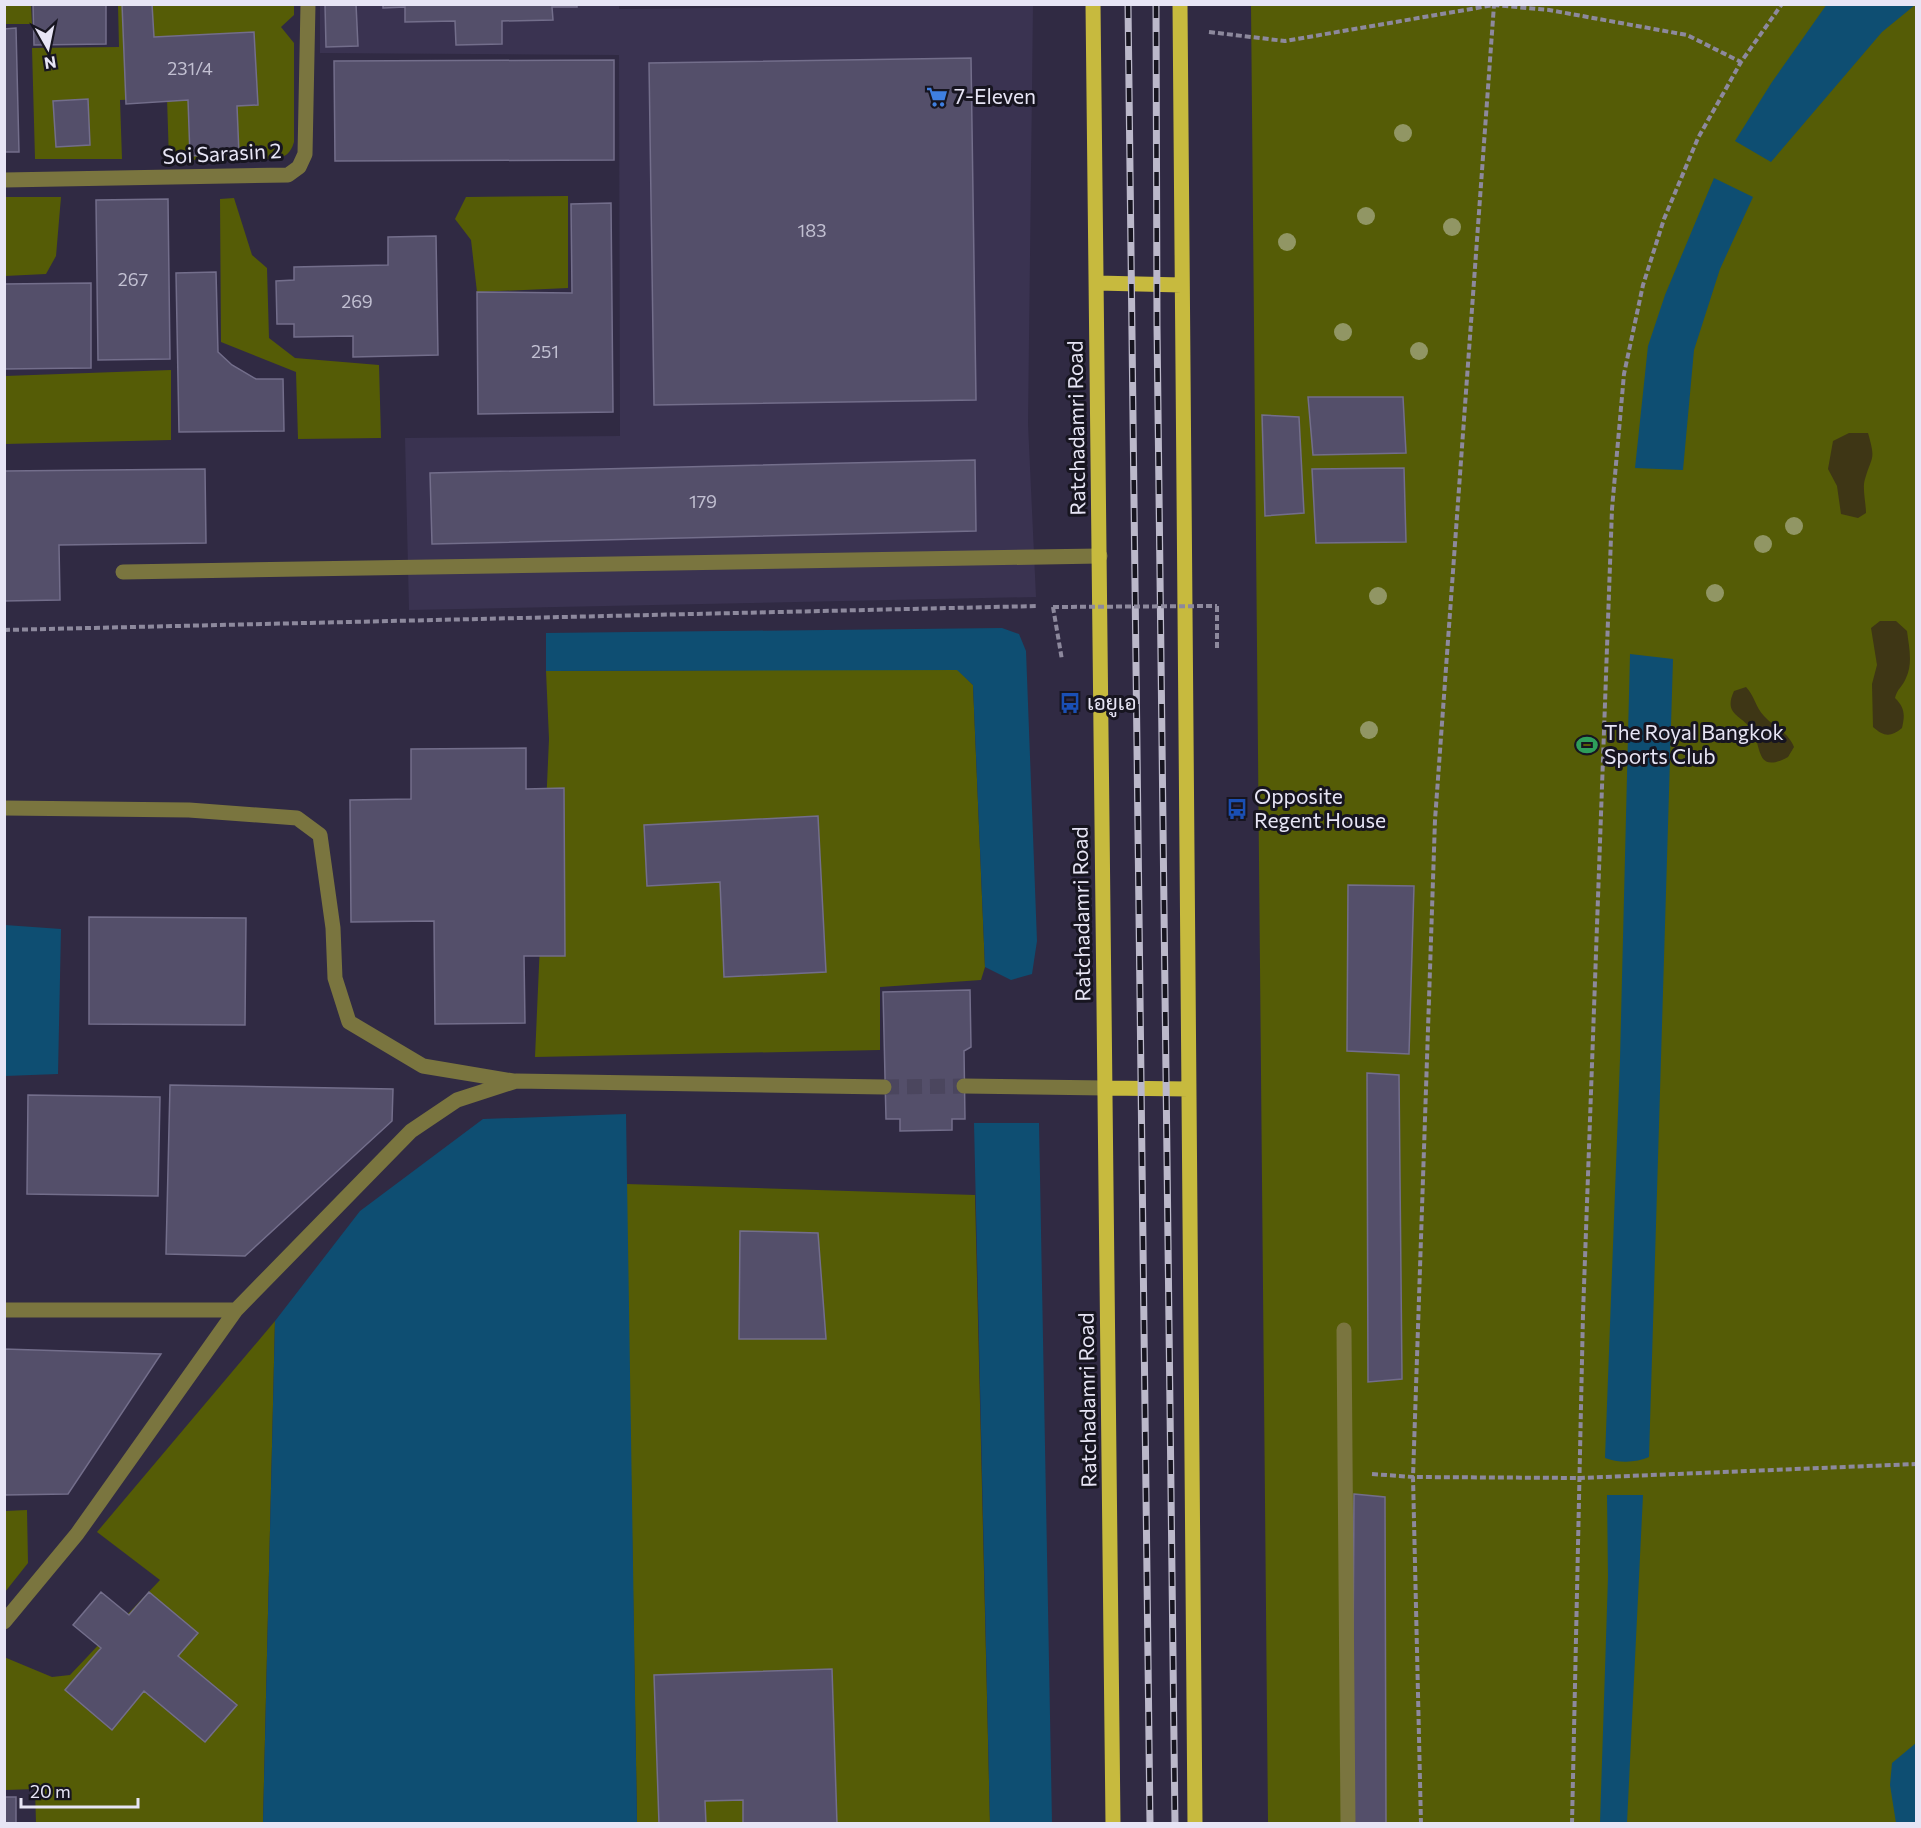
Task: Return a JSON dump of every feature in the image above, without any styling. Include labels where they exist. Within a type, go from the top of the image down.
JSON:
[{"type":"main road","name":"Ratchadamri Road","points":[[1094,4],[1113,1824]]},
{"type":"main road","points":[[1180,4],[1195,1824]]},
{"type":"main road","points":[[1096,283],[1182,285]]},
{"type":"main road","points":[[1105,1088],[1189,1089]]},
{"type":"street","name":"Soi Sarasin 2","points":[[11,180],[288,175],[299,167],[305,154],[308,4]]},
{"type":"street","points":[[123,572],[1100,556]]},
{"type":"street","points":[[4,808],[189,810],[297,818],[320,835],[333,928],[335,978],[349,1022],[423,1066],[516,1081],[884,1087]]},
{"type":"street","points":[[4,1623],[77,1534],[236,1310],[411,1131],[457,1100],[516,1081]]},
{"type":"street","points":[[964,1086],[1105,1088]]},
{"type":"street","points":[[4,1310],[236,1310]]},
{"type":"street","points":[[1344,1330],[1348,1824]]},
{"type":"path","points":[[1572,1824],[1583,1314],[1612,509],[1624,374],[1642,285],[1664,219],[1698,138],[1741,62],[1782,4]]},
{"type":"path","points":[[1180,29],[1286,41],[1494,5],[1549,10],[1687,35],[1741,62]]},
{"type":"path","points":[[1420,1824],[1413,1477],[1435,820],[1494,5]]},
{"type":"path","points":[[4,630],[1037,606]]},
{"type":"path","points":[[1062,660],[1053,607],[1217,606],[1217,648]]},
{"type":"path","points":[[1346,1472],[1413,1477],[1581,1478],[1917,1464]]},
{"type":"shaded area","points":[[619,4],[619,9],[1033,5],[1028,424],[1036,597],[409,610],[405,438],[620,436],[619,55],[320,53],[320,5]]},
{"type":"green space","points":[[4,5],[31,5],[32,24],[5,24]]},
{"type":"green space","points":[[118,5],[294,5],[294,15],[281,27],[294,43],[294,142],[289,153],[272,159],[169,160],[167,98],[120,100],[122,159],[35,159],[32,48],[119,47]]},
{"type":"green space","name":"The Royal Bangkok Sports Club","points":[[1251,5],[1916,5],[1916,1823],[1268,1823]]},
{"type":"green space","points":[[568,196],[568,288],[477,292],[471,240],[455,219],[466,197]]},
{"type":"green space","points":[[4,197],[61,197],[56,256],[46,274],[5,276]]},
{"type":"green space","points":[[234,198],[252,255],[267,268],[269,338],[295,358],[379,365],[381,438],[298,439],[296,372],[221,342],[220,199]]},
{"type":"green space","points":[[171,370],[171,440],[5,444],[5,376]]},
{"type":"green space","points":[[957,669],[973,685],[985,967],[981,980],[880,987],[880,1050],[535,1057],[549,739],[546,671]]},
{"type":"green space","points":[[626,1184],[975,1195],[990,1823],[637,1823]]},
{"type":"green space","points":[[275,1321],[263,1823],[36,1823],[35,1789],[5,1790],[4,1657],[52,1677],[70,1675],[160,1580],[97,1532]]},
{"type":"green space","points":[[27,1510],[28,1563],[5,1592],[5,1511]]},
{"type":"sand","points":[[1849,433],[1868,433],[1872,449],[1864,483],[1866,513],[1858,518],[1841,514],[1837,486],[1828,469],[1833,441]]},
{"type":"sand","points":[[1880,621],[1896,621],[1907,631],[1910,655],[1905,681],[1895,698],[1903,712],[1902,728],[1888,735],[1873,727],[1872,684],[1877,665],[1871,628]]},
{"type":"sand","points":[[1746,687],[1761,713],[1785,734],[1794,747],[1788,757],[1777,762],[1765,760],[1761,756],[1752,730],[1732,710],[1731,699],[1734,691]]},
{"type":"water","points":[[1827,4],[1915,5],[1882,32],[1771,162],[1735,141],[1772,82]]},
{"type":"water","points":[[1714,178],[1753,197],[1720,269],[1694,350],[1683,470],[1635,468],[1648,346],[1665,295]]},
{"type":"water","points":[[1002,628],[1019,634],[1026,651],[1037,941],[1032,974],[1011,980],[985,967],[973,685],[957,670],[546,671],[546,633]]},
{"type":"water","points":[[1630,654],[1673,659],[1649,1457],[1627,1462],[1605,1458],[1620,1059]]},
{"type":"water","points":[[5,925],[61,929],[58,1074],[5,1076]]},
{"type":"water","points":[[626,1114],[637,1823],[263,1823],[275,1321],[360,1211],[483,1119]]},
{"type":"water","points":[[974,1123],[1039,1123],[1052,1823],[990,1823]]},
{"type":"water","points":[[1607,1495],[1643,1495],[1627,1823],[1600,1823],[1608,1577]]},
{"type":"water","points":[[1916,1743],[1916,1823],[1896,1823],[1890,1785],[1892,1763]]},
{"type":"building","points":[[33,4],[106,4],[106,44],[34,45]]},
{"type":"building","points":[[122,4],[152,4],[154,37],[254,32],[258,105],[237,106],[239,154],[190,156],[188,100],[126,104]]},
{"type":"building","points":[[325,4],[356,4],[358,46],[326,47]]},
{"type":"building","points":[[383,4],[577,4],[577,7],[552,7],[553,20],[502,21],[502,44],[456,45],[455,21],[405,22],[405,7],[383,8]]},
{"type":"building","points":[[16,28],[19,152],[4,152],[4,29]]},
{"type":"building","points":[[971,58],[976,400],[654,405],[649,63]]},
{"type":"building","points":[[614,60],[614,160],[335,161],[334,61]]},
{"type":"building","points":[[88,99],[90,145],[56,147],[53,101]]},
{"type":"building","points":[[168,199],[170,359],[98,360],[96,200]]},
{"type":"building","points":[[611,203],[613,412],[478,414],[477,292],[572,293],[571,204]]},
{"type":"building","points":[[436,236],[438,355],[353,357],[353,336],[294,337],[294,324],[277,324],[276,281],[294,280],[294,267],[388,265],[388,237]]},
{"type":"building","points":[[216,272],[218,352],[232,365],[256,379],[283,379],[284,431],[179,432],[176,273]]},
{"type":"building","points":[[91,283],[91,368],[4,369],[4,284]]},
{"type":"building","points":[[1308,397],[1403,397],[1406,453],[1313,455]]},
{"type":"building","points":[[1262,415],[1299,417],[1304,513],[1265,516]]},
{"type":"building","points":[[975,460],[976,531],[432,544],[430,473]]},
{"type":"building","points":[[1404,468],[1406,542],[1316,543],[1312,469]]},
{"type":"building","points":[[205,469],[206,543],[59,545],[60,600],[4,601],[4,471]]},
{"type":"building","points":[[526,748],[526,789],[564,788],[565,956],[524,956],[525,1023],[435,1024],[434,921],[351,922],[350,800],[411,799],[411,749]]},
{"type":"building","points":[[818,816],[826,972],[724,977],[720,882],[647,886],[644,825]]},
{"type":"building","points":[[1348,885],[1414,886],[1409,1054],[1347,1051]]},
{"type":"building","points":[[89,917],[246,918],[245,1025],[89,1024]]},
{"type":"building","points":[[970,990],[971,1047],[964,1051],[965,1119],[952,1119],[952,1130],[900,1131],[900,1119],[886,1119],[883,992]]},
{"type":"building","points":[[1367,1073],[1399,1075],[1402,1379],[1368,1382]]},
{"type":"building","points":[[170,1085],[393,1089],[392,1121],[245,1256],[166,1254]]},
{"type":"building","points":[[28,1095],[160,1097],[158,1196],[27,1194]]},
{"type":"building","points":[[740,1231],[818,1233],[826,1339],[739,1339]]},
{"type":"building","points":[[4,1349],[161,1354],[68,1494],[4,1495]]},
{"type":"building","points":[[1354,1494],[1385,1497],[1386,1824],[1352,1824]]},
{"type":"building","points":[[101,1592],[129,1615],[149,1592],[198,1633],[178,1656],[237,1705],[205,1742],[144,1691],[112,1730],[65,1690],[101,1648],[73,1625]]},
{"type":"building","points":[[832,1669],[837,1824],[743,1824],[743,1800],[705,1801],[706,1824],[659,1824],[654,1675]]},
{"type":"building","points":[[4,1797],[16,1797],[16,1824],[4,1824]]},
{"type":"tunnel","points":[[884,1087],[964,1086]]},
{"type":"railway","points":[[1128,4],[1150,1824]]},
{"type":"railway","points":[[1156,4],[1157,326],[1175,1824]]},
{"type":"place","name":"7-Eleven","points":[[937,97]]},
{"type":"place","name":"เอยูเอ","points":[[1070,703]]},
{"type":"place","name":"The Royal Bangkok Sports Club","points":[[1587,745]]},
{"type":"place","name":"Opposite Regent House","points":[[1237,809]]}]
